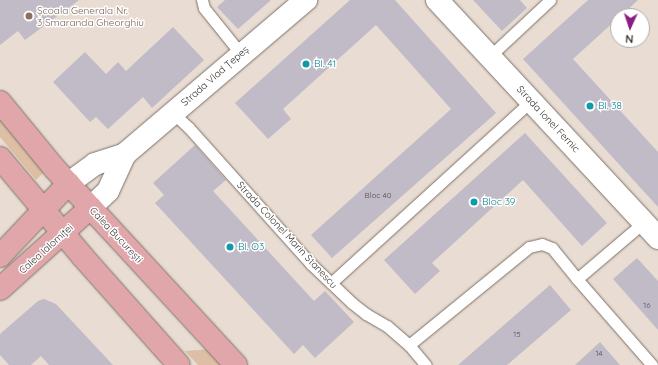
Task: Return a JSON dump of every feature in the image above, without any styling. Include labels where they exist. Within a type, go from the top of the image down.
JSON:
[{"type":"main road","name":"Calea București","points":[[0,102],[69,183],[236,365]]},
{"type":"main road","points":[[0,158],[179,365]]},
{"type":"main road","points":[[0,256],[69,183]]},
{"type":"main road","name":"Calea Ialomiței","points":[[0,289],[64,233],[91,207]]},
{"type":"street","name":"Strada Vlad Țepeș","points":[[91,207],[108,191],[126,154],[241,54],[306,0]]},
{"type":"street","name":"Strada Ionel Fernic","points":[[437,0],[651,230]]},
{"type":"street","name":"Strada Vlad Țepeș","points":[[69,183],[89,167],[100,161],[126,154]]},
{"type":"lane","points":[[202,0],[204,8],[241,54]]},
{"type":"lane","points":[[490,56],[550,0]]},
{"type":"lane","points":[[331,283],[531,101]]},
{"type":"lane","name":"Strada Colonel Marin Stanescu","points":[[173,113],[189,128],[311,264],[352,303],[366,314],[387,326],[409,345],[426,365]]},
{"type":"lane","points":[[577,279],[651,230]]},
{"type":"lane","points":[[409,345],[529,247],[542,244],[552,248],[652,365]]},
{"type":"shaded area","points":[[0,114],[46,170],[36,180],[0,137]]},
{"type":"shaded area","points":[[211,349],[225,365],[198,365],[185,351]]},
{"type":"building","name":"Școala Generala Nr. 3 Smaranda Gheorghiu","points":[[0,0],[79,0],[25,40],[18,31],[0,45]]},
{"type":"building","points":[[225,0],[271,0],[238,29],[217,7]]},
{"type":"building","name":"Bl. 41","points":[[350,0],[395,0],[496,113],[332,258],[311,235],[451,109],[376,25],[283,109],[291,119],[268,139],[235,103]]},
{"type":"building","points":[[473,0],[520,0],[527,8],[502,31]]},
{"type":"building","name":"Bl. 38","points":[[588,0],[638,0],[630,8],[610,8],[610,25],[573,59],[658,152],[658,207],[523,59]]},
{"type":"building","points":[[173,27],[204,60],[152,108],[143,97],[108,129],[96,117],[90,122],[53,82],[85,52],[106,74],[118,62],[126,71]]},
{"type":"building","name":"Bloc 39","points":[[525,133],[607,223],[582,246],[523,180],[432,263],[440,271],[415,294],[384,260]]},
{"type":"building","name":"Bl. O3","points":[[195,145],[226,180],[213,191],[314,301],[325,291],[354,322],[315,358],[303,345],[294,354],[155,203],[164,195],[153,183]]},
{"type":"building","points":[[637,258],[658,281],[658,330],[613,279]]},
{"type":"building","points":[[550,285],[571,310],[507,365],[458,365]]},
{"type":"building","points":[[44,299],[56,304],[113,365],[49,365],[41,356],[31,365],[9,365],[0,355],[0,334],[38,301]]},
{"type":"building","points":[[600,342],[620,365],[575,365]]},
{"type":"place","name":"Școala Generala Nr. 3 Smaranda Gheorghiu","points":[[29,16]]},
{"type":"place","name":"Bl. 41","points":[[306,64]]},
{"type":"place","name":"Bl. 38","points":[[590,106]]},
{"type":"place","name":"Bloc 39","points":[[474,202]]},
{"type":"place","name":"Bl. O3","points":[[230,247]]}]
